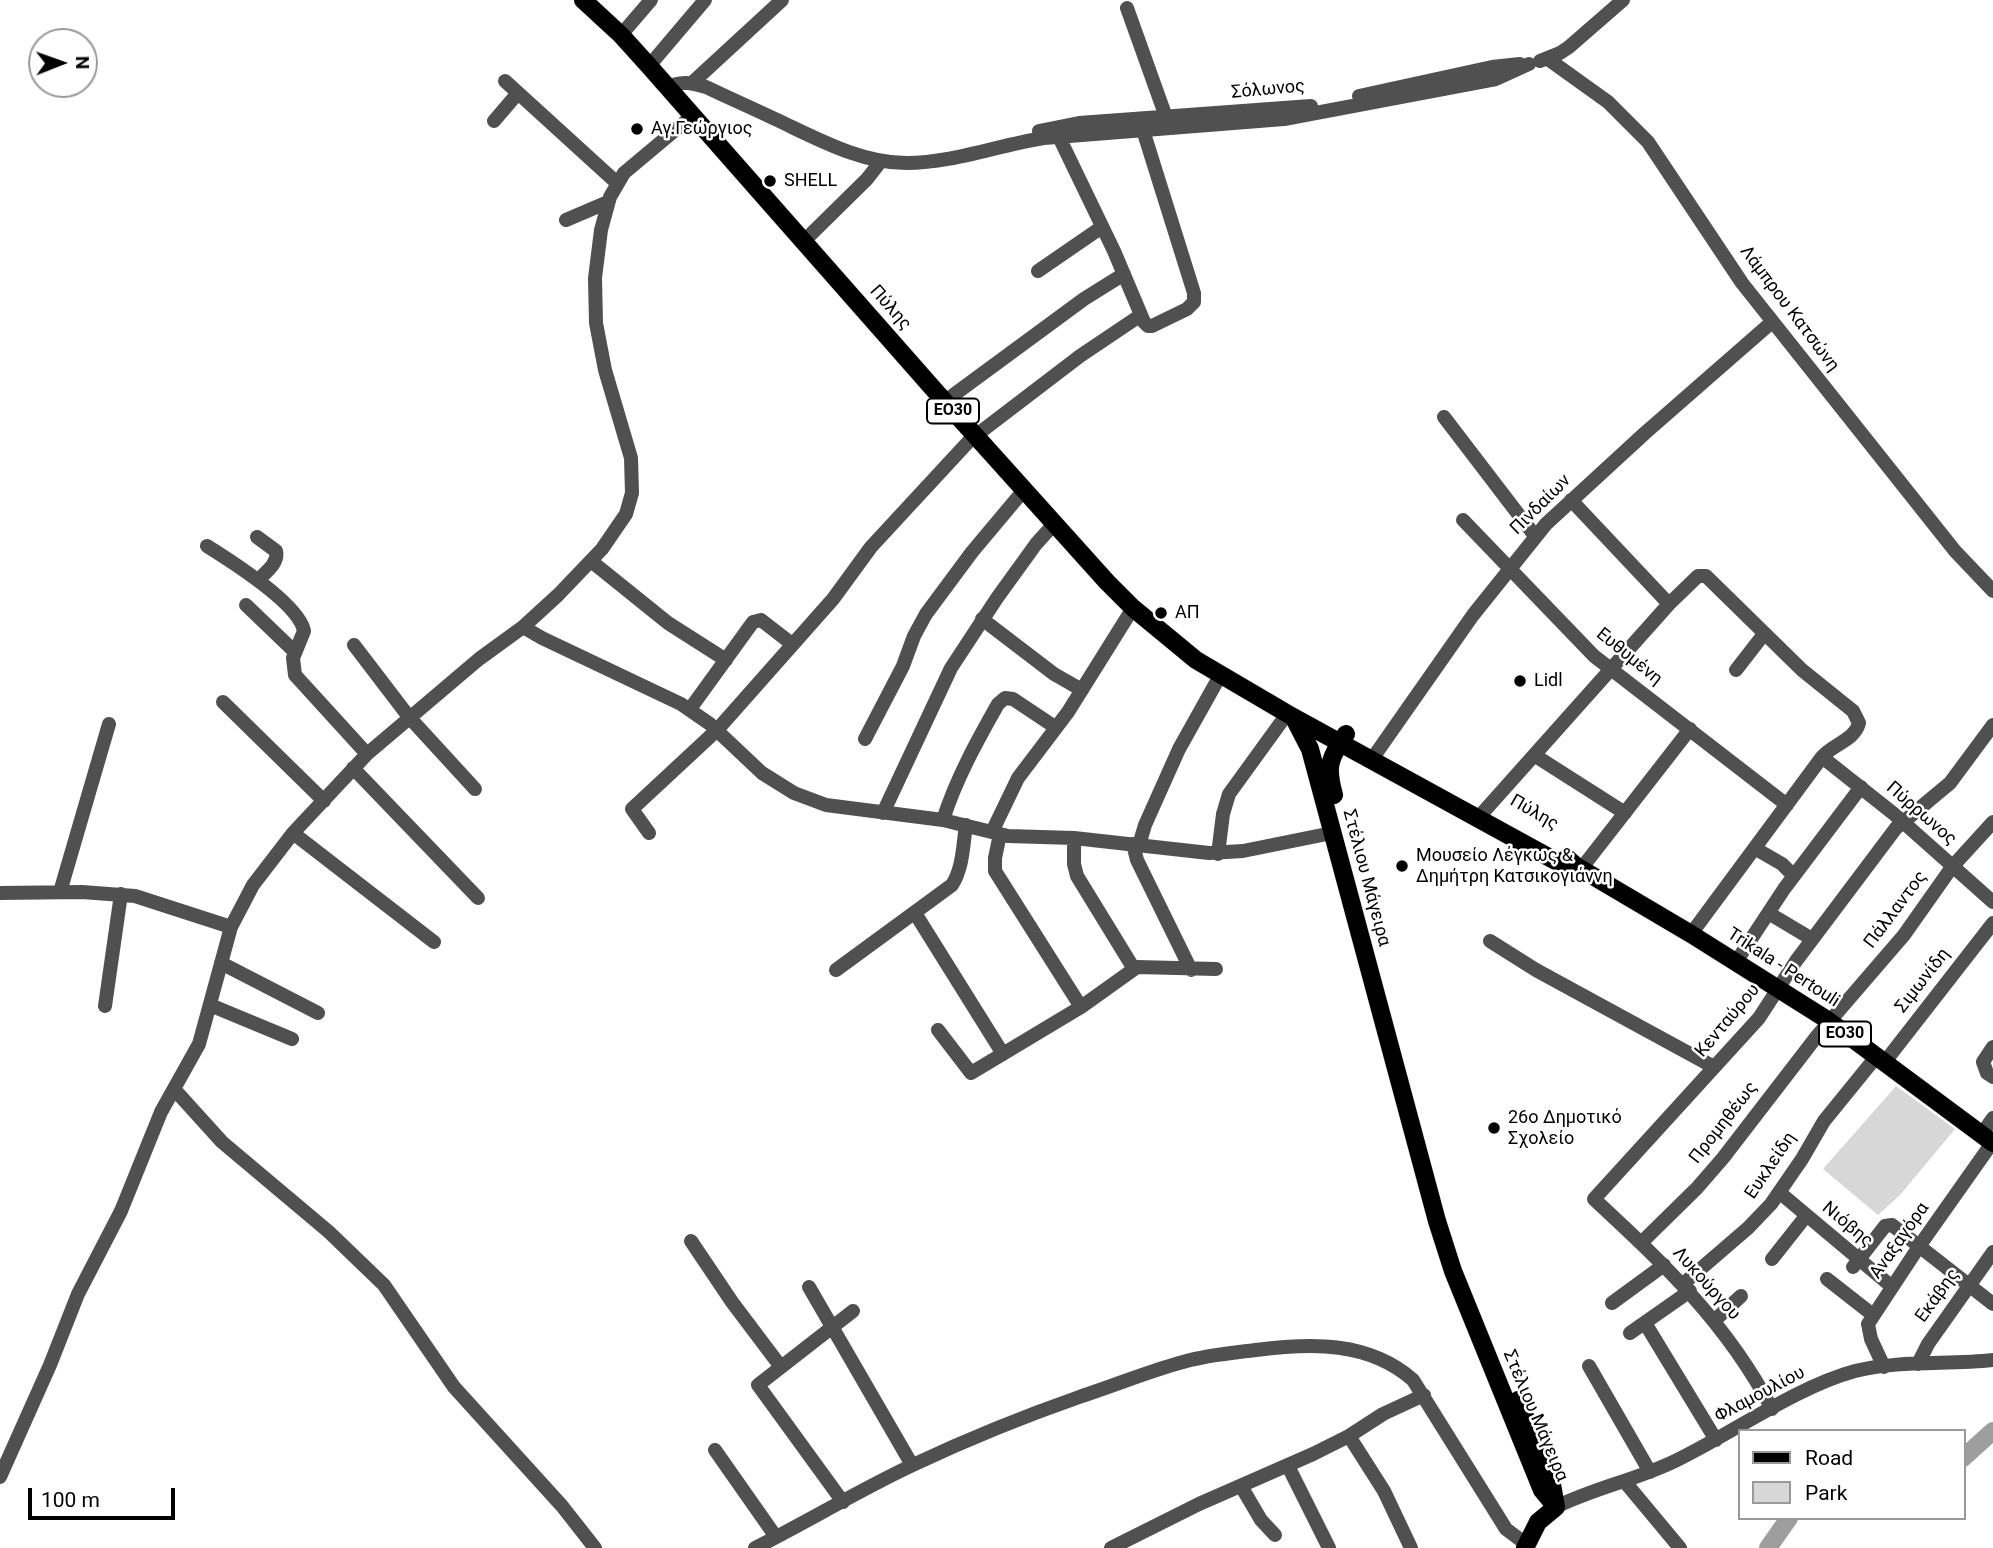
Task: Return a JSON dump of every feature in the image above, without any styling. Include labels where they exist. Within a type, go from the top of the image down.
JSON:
[{"type":"main road","name":"Πύλης","points":[[583,0],[621,35],[944,402],[1133,608],[1186,653],[1290,715],[1339,736]]},
{"type":"main road","name":"Πύλης","points":[[1170,638],[1190,644],[1339,736],[1482,814],[1556,861],[1578,868]]},
{"type":"main road","name":"Στέλιου Μάγειρα","points":[[1290,715],[1306,737],[1449,1258],[1542,1490],[1556,1507]]},
{"type":"main road","points":[[1317,778],[1320,756],[1339,736]]},
{"type":"main road","name":"Στέλιου Μάγειρα","points":[[1339,736],[1329,767],[1333,792],[1442,1202],[1474,1291],[1551,1479],[1556,1507]]},
{"type":"main road","points":[[1333,792],[1335,772],[1341,760],[1351,755],[1372,755]]},
{"type":"main road","name":"Trikala - Pertouli","points":[[1578,868],[1779,988],[1830,1022],[1989,1140]]},
{"type":"main road","points":[[1525,1546],[1538,1522],[1556,1507]]},
{"type":"street","points":[[621,35],[651,0]]},
{"type":"street","points":[[649,66],[705,0]]},
{"type":"street","points":[[667,88],[674,84],[692,83],[782,0]]},
{"type":"street","name":"Σόλωνος","points":[[692,83],[832,145],[881,160],[904,163],[930,161],[1010,143],[1059,137],[1284,119],[1496,79],[1548,59],[1569,47],[1622,0]]},
{"type":"street","points":[[1127,8],[1166,117]]},
{"type":"street","name":"Λάμπρου Κατσώνη","points":[[1548,59],[1608,102],[1642,136],[1742,283],[1772,322],[1955,551],[1993,591]]},
{"type":"street","name":"Σόλωνος","points":[[1010,143],[1029,133],[1079,123],[1320,105],[1492,67],[1530,64]]},
{"type":"street","points":[[505,81],[617,183]]},
{"type":"street","points":[[494,121],[518,93]]},
{"type":"street","points":[[0,1477],[78,1294],[121,1211],[161,1112],[199,1044],[231,927],[253,885],[293,833],[367,754],[523,626],[591,561],[621,523],[629,506],[633,486],[629,447],[603,363],[596,323],[596,259],[608,202],[617,183],[636,161],[692,116]]},
{"type":"street","points":[[1059,137],[1141,315],[1146,324],[1156,325],[1187,309],[1194,302],[1194,293],[1143,130]]},
{"type":"street","points":[[803,242],[867,179],[881,160]]},
{"type":"street","points":[[566,220],[608,202]]},
{"type":"street","points":[[1038,271],[1102,227]]},
{"type":"street","points":[[944,402],[1084,299],[1111,283],[1127,281]]},
{"type":"street","points":[[649,832],[632,809],[717,730],[833,599],[871,547],[976,435],[1080,356],[1141,315]]},
{"type":"street","name":"Πινδαίων","points":[[1372,755],[1535,536],[1571,500],[1772,322]]},
{"type":"street","points":[[1444,417],[1535,536]]},
{"type":"street","points":[[865,739],[903,666],[926,614],[972,552],[1024,490]]},
{"type":"street","points":[[1571,500],[1669,604]]},
{"type":"street","name":"Ευθυμένη","points":[[1463,520],[1582,644],[1611,670],[1787,805]]},
{"type":"street","points":[[883,813],[941,687],[982,620],[1028,555],[1054,524]]},
{"type":"street","points":[[257,537],[276,551],[277,556],[276,561],[258,580]]},
{"type":"street","points":[[208,546],[258,580],[303,625],[293,667],[299,681],[367,754]]},
{"type":"street","points":[[591,561],[668,623],[726,660]]},
{"type":"street","points":[[1482,814],[1669,604],[1698,576],[1703,575],[1821,686],[1853,711],[1859,720],[1859,726],[1853,735],[1830,748],[1822,757],[1691,934]]},
{"type":"street","points":[[246,604],[295,652]]},
{"type":"street","points":[[1081,1007],[995,871],[996,833],[1018,778],[1082,690],[1133,608]]},
{"type":"street","points":[[690,709],[752,622],[757,620],[767,623],[792,644]]},
{"type":"street","points":[[982,620],[1054,674],[1082,690]]},
{"type":"street","points":[[523,626],[542,638],[690,709],[717,730],[749,763],[787,790],[825,805],[943,820],[996,833],[1074,838],[1218,854],[1332,833]]},
{"type":"street","points":[[1736,670],[1764,634]]},
{"type":"street","points":[[354,645],[410,718],[475,789]]},
{"type":"street","points":[[1191,970],[1137,860],[1136,845],[1179,749],[1221,674]]},
{"type":"street","points":[[943,820],[950,796],[972,752],[998,704],[1005,698],[1013,699],[1055,727]]},
{"type":"street","points":[[223,702],[324,801]]},
{"type":"street","points":[[1218,854],[1223,814],[1229,794],[1290,715]]},
{"type":"street","points":[[60,892],[108,724]]},
{"type":"street","name":"Κενταύρου","points":[[1594,1199],[1759,1018],[1812,939],[1902,822],[1950,783],[1993,725]]},
{"type":"street","points":[[1578,868],[1690,730]]},
{"type":"street","points":[[1534,755],[1625,813]]},
{"type":"street","name":"Πύρρωνος","points":[[1822,757],[1902,822],[1993,902]]},
{"type":"street","points":[[354,768],[478,898]]},
{"type":"street","points":[[1736,962],[1794,876],[1860,788]]},
{"type":"street","name":"Πάλλαντος","points":[[1830,1022],[1904,935],[1952,867],[1993,822]]},
{"type":"street","points":[[836,970],[943,893],[957,878],[965,825]]},
{"type":"street","points":[[293,833],[434,942]]},
{"type":"street","points":[[1074,838],[1077,876],[1134,969]]},
{"type":"street","points":[[1756,849],[1782,864],[1794,876]]},
{"type":"street","points":[[0,893],[121,894],[150,900],[231,927]]},
{"type":"street","points":[[105,1006],[121,894]]},
{"type":"street","points":[[915,913],[1003,1054]]},
{"type":"street","points":[[1769,914],[1812,939]]},
{"type":"street","name":"Σιμωνίδη","points":[[1880,1060],[1993,923]]},
{"type":"street","points":[[1490,940],[1536,970],[1714,1067]]},
{"type":"street","points":[[221,963],[318,1013]]},
{"type":"street","points":[[938,1030],[971,1073],[1081,1007],[1134,969],[1146,966],[1216,969]]},
{"type":"street","points":[[210,1004],[292,1039]]},
{"type":"street","name":"Προμηθέως","points":[[1641,1243],[1697,1188],[1830,1022]]},
{"type":"street","points":[[1993,1047],[1983,1062],[1987,1073],[1993,1077]]},
{"type":"street","name":"Ευκλείδη","points":[[1630,1333],[1687,1288],[1748,1228],[1779,1192],[1809,1149],[1824,1121],[1880,1060]]},
{"type":"street","points":[[174,1089],[222,1142],[329,1232],[384,1285],[454,1387],[569,1515],[595,1548]]},
{"type":"street","name":"Αναξαγόρα","points":[[1874,1315],[1989,1140],[1993,1118]]},
{"type":"street","name":"Νιόβης","points":[[1779,1192],[1856,1264],[1891,1286]]},
{"type":"street","name":"Λυκούργου","points":[[1594,1199],[1664,1265],[1715,1320],[1772,1409]]},
{"type":"street","points":[[1772,1259],[1807,1216]]},
{"type":"street","points":[[1856,1264],[1888,1224],[1920,1245],[1993,1304]]},
{"type":"street","points":[[691,1241],[732,1303],[781,1367]]},
{"type":"street","name":"Εκάβης","points":[[1918,1364],[1928,1344],[1993,1252]]},
{"type":"street","points":[[1612,1303],[1664,1265]]},
{"type":"street","points":[[1827,1279],[1874,1315],[1868,1324],[1868,1331],[1884,1367]]},
{"type":"street","points":[[809,1287],[912,1465]]},
{"type":"street","points":[[1715,1320],[1741,1296]]},
{"type":"street","points":[[843,1502],[758,1385],[853,1311]]},
{"type":"street","points":[[1645,1323],[1716,1440]]},
{"type":"street","points":[[755,1548],[912,1465],[1012,1420],[1193,1359],[1297,1346],[1354,1349],[1381,1359],[1405,1373],[1424,1395],[1502,1523],[1510,1534],[1525,1546]]},
{"type":"street","name":"Φλαμουλίου","points":[[1556,1507],[1580,1495],[1650,1472],[1827,1380],[1855,1371],[1884,1367],[1993,1360]]},
{"type":"street","points":[[1589,1366],[1650,1472]]},
{"type":"street","points":[[1111,1548],[1126,1545],[1241,1486],[1288,1466],[1349,1436],[1383,1414],[1424,1395]]},
{"type":"street","points":[[1349,1436],[1384,1491],[1411,1548]]},
{"type":"street","points":[[715,1450],[776,1537]]},
{"type":"street","points":[[1288,1466],[1329,1548]]},
{"type":"street","points":[[1625,1482],[1680,1548]]},
{"type":"street","points":[[1241,1486],[1261,1520],[1275,1535]]},
{"type":"green space","points":[[1896,1086],[1955,1129],[1900,1195],[1878,1215],[1823,1169]]},
{"type":"waterway","points":[[1965,1456],[1993,1431]]},
{"type":"waterway","points":[[1768,1548],[1788,1520]]},
{"type":"place","name":"Αγ.Γεώργιος","points":[[637,129]]},
{"type":"place","name":"SHELL","points":[[770,181]]},
{"type":"place","name":"ΑΠ","points":[[1161,613]]},
{"type":"place","name":"Lidl","points":[[1520,681]]},
{"type":"place","name":"Μουσείο Λέγκως & Δημήτρη Κατσικογιάννη","points":[[1402,866]]},
{"type":"place","name":"26ο Δημοτικό Σχολείο","points":[[1494,1128]]}]
